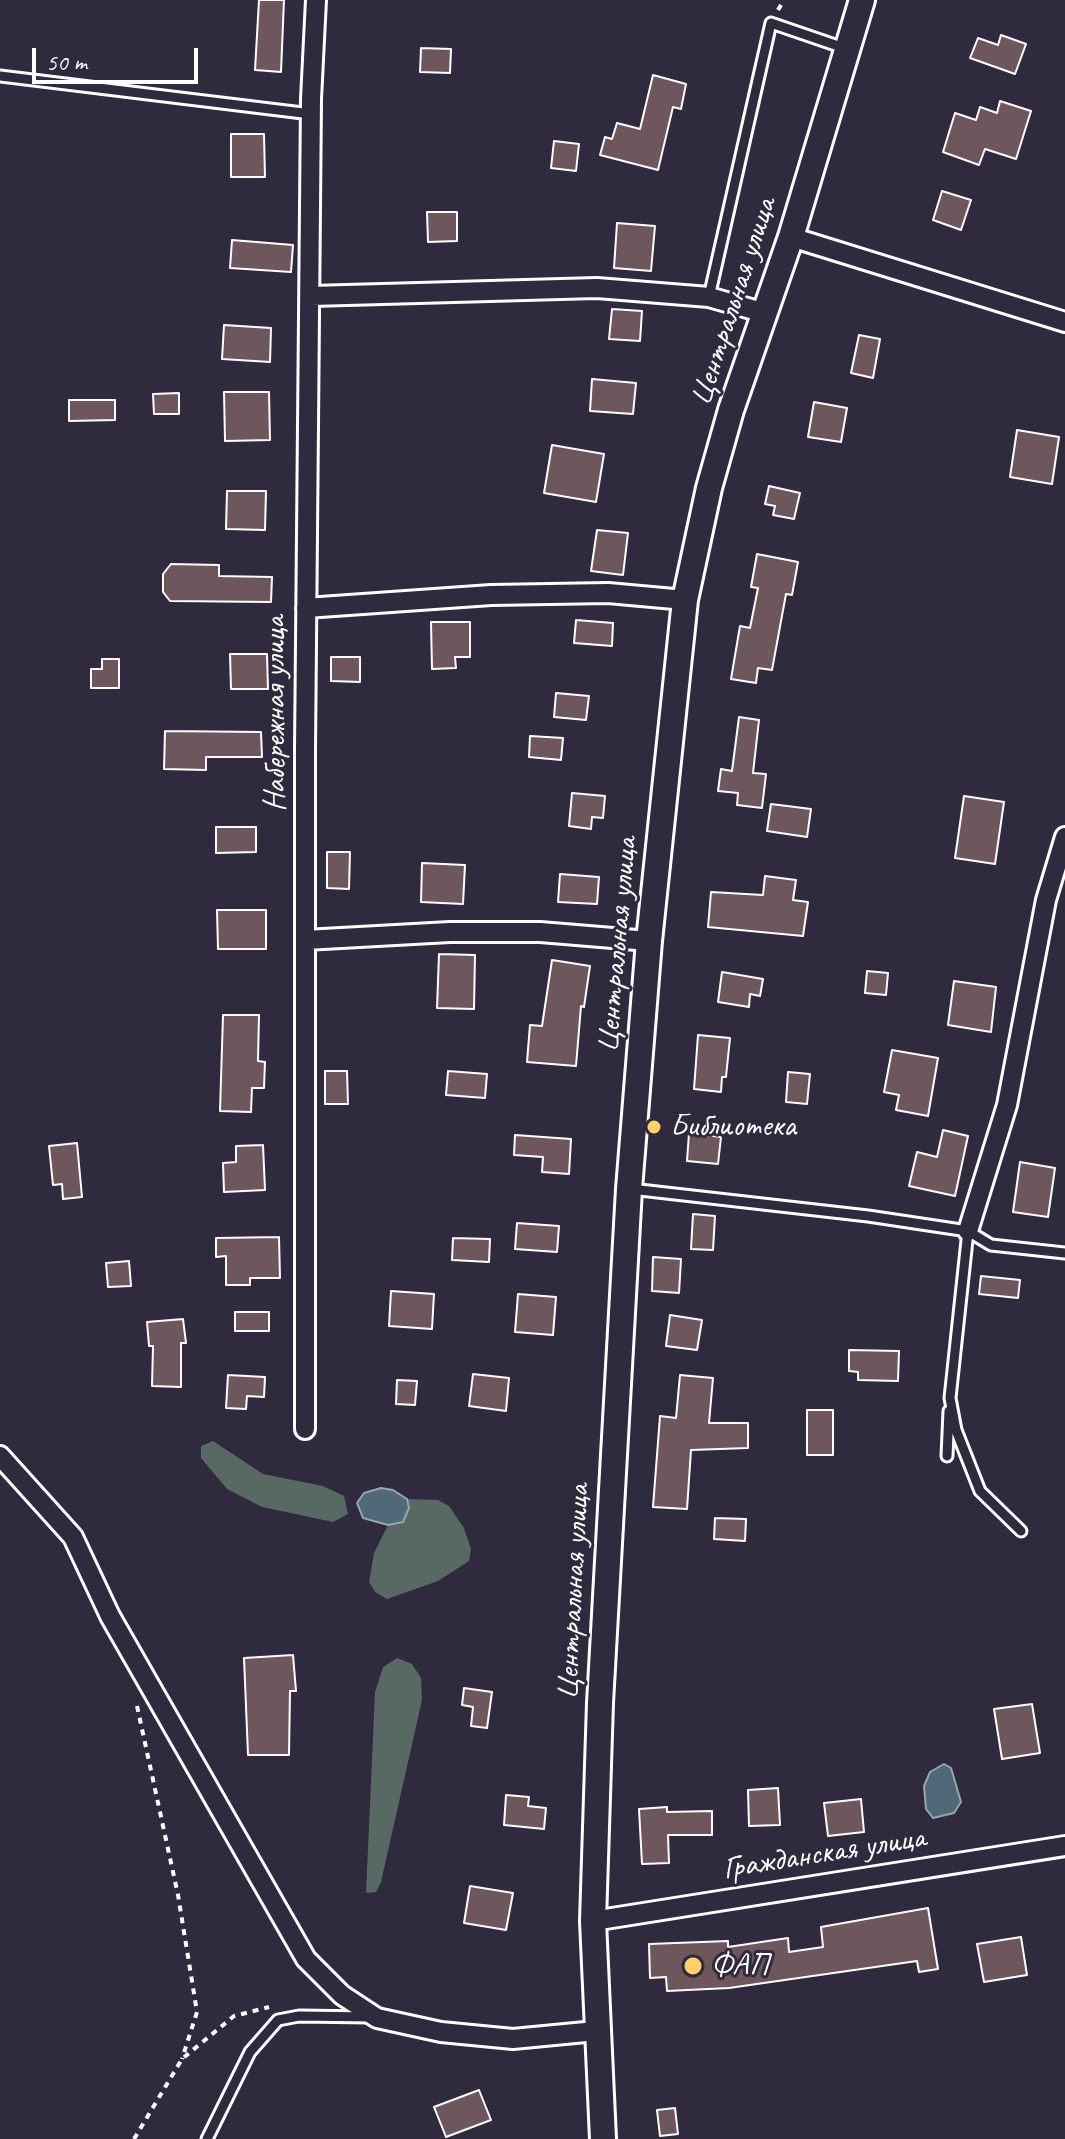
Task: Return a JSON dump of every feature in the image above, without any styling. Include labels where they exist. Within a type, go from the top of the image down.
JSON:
[{"type":"main road","name":"Центральная улица","points":[[603,2139],[593,1921],[600,1703],[629,1189],[649,941],[685,600],[713,475],[791,237],[862,0]]},
{"type":"street","name":"Набережная улица","points":[[305,1429],[306,608],[311,114],[316,0]]},
{"type":"street","points":[[791,237],[1065,322]]},
{"type":"street","points":[[311,296],[597,288],[709,297],[765,313]]},
{"type":"street","points":[[306,608],[505,595],[608,593],[685,600]]},
{"type":"street","points":[[968,1231],[1007,1105],[1046,900],[1065,837]]},
{"type":"street","points":[[305,940],[450,932],[540,932],[649,941]]},
{"type":"street","points":[[0,1456],[73,1537],[110,1616],[306,1959],[342,1995],[377,2018],[441,2032],[513,2039],[596,2031]]},
{"type":"street","name":"Гражданская улица","points":[[593,1921],[1065,1846]]},
{"type":"lane","points":[[709,297],[771,23],[847,49]]},
{"type":"lane","points":[[0,76],[311,114]]},
{"type":"lane","points":[[629,1189],[968,1231],[991,1245],[1065,1253]]},
{"type":"lane","points":[[947,1456],[950,1398],[968,1231]]},
{"type":"lane","points":[[950,1398],[956,1430],[980,1491],[1021,1531]]},
{"type":"lane","points":[[207,2139],[262,2035],[278,2020],[299,2016],[377,2018]]},
{"type":"path","points":[[134,2139],[182,2059],[197,2012],[178,1895],[135,1698]]},
{"type":"path","points":[[182,2059],[234,2016],[253,2008],[266,2006],[299,2016]]},
{"type":"green space","points":[[213,1441],[263,1474],[323,1486],[344,1496],[348,1514],[333,1522],[262,1507],[227,1489],[201,1458],[201,1446]]},
{"type":"green space","points":[[407,1499],[438,1500],[449,1506],[464,1528],[471,1549],[469,1561],[438,1581],[387,1599],[375,1592],[369,1582],[374,1553],[388,1525],[403,1522],[409,1508]]},
{"type":"green space","points":[[397,1658],[412,1664],[421,1678],[422,1700],[381,1882],[376,1892],[366,1893],[375,1692],[383,1667]]},
{"type":"water","points":[[381,1488],[393,1490],[407,1499],[409,1508],[403,1522],[388,1525],[363,1518],[357,1503],[364,1493]]},
{"type":"water","points":[[944,1764],[951,1768],[961,1802],[954,1813],[933,1818],[926,1809],[924,1786],[930,1772]]},
{"type":"building","points":[[259,0],[284,0],[281,72],[255,70]]},
{"type":"building","points":[[1001,35],[1026,44],[1015,74],[970,58],[978,38],[998,45]]},
{"type":"building","points":[[421,48],[451,49],[450,73],[420,72]]},
{"type":"building","points":[[653,75],[686,84],[681,109],[673,107],[658,170],[600,155],[605,137],[612,139],[617,123],[640,129]]},
{"type":"building","points":[[1000,101],[1031,111],[1016,159],[985,149],[979,165],[943,152],[955,113],[976,120],[980,107],[997,113]]},
{"type":"building","points":[[231,134],[264,134],[265,177],[231,177]]},
{"type":"building","points":[[554,141],[579,144],[576,171],[551,168]]},
{"type":"building","points":[[942,191],[971,200],[961,230],[933,220]]},
{"type":"building","points":[[427,212],[457,212],[457,241],[428,242]]},
{"type":"building","points":[[617,223],[655,226],[651,271],[614,268]]},
{"type":"building","points":[[232,240],[293,245],[291,272],[230,268]]},
{"type":"building","points":[[612,309],[642,311],[640,341],[609,339]]},
{"type":"building","points":[[224,325],[271,328],[270,362],[222,359]]},
{"type":"building","points":[[859,335],[880,339],[873,378],[851,373]]},
{"type":"building","points":[[592,379],[636,383],[633,414],[590,411]]},
{"type":"building","points":[[224,392],[269,392],[270,440],[225,441]]},
{"type":"building","points":[[179,393],[179,414],[154,414],[153,394]]},
{"type":"building","points":[[69,400],[115,400],[115,420],[69,421]]},
{"type":"building","points":[[814,402],[847,408],[841,442],[808,437]]},
{"type":"building","points":[[1017,430],[1059,437],[1052,484],[1010,477]]},
{"type":"building","points":[[552,445],[604,454],[596,502],[544,493]]},
{"type":"building","points":[[769,486],[800,493],[794,519],[773,515],[775,506],[765,504]]},
{"type":"building","points":[[227,491],[266,491],[265,530],[226,529]]},
{"type":"building","points":[[597,530],[628,533],[623,575],[591,571]]},
{"type":"building","points":[[757,554],[798,562],[792,595],[786,594],[772,670],[758,668],[756,683],[731,679],[740,626],[750,628],[758,588],[751,587]]},
{"type":"building","points":[[171,564],[219,565],[219,576],[272,577],[271,602],[170,601],[163,592],[163,574]]},
{"type":"building","points":[[576,620],[613,623],[612,646],[574,643]]},
{"type":"building","points":[[431,622],[470,622],[470,657],[455,657],[456,668],[432,669]]},
{"type":"building","points":[[230,654],[267,654],[268,689],[231,689]]},
{"type":"building","points":[[331,657],[360,657],[360,682],[331,681]]},
{"type":"building","points":[[102,659],[119,659],[119,688],[91,688],[91,669],[102,669]]},
{"type":"building","points":[[556,693],[589,696],[586,720],[554,717]]},
{"type":"building","points":[[739,717],[759,720],[753,773],[766,774],[762,808],[737,805],[738,793],[718,791],[721,769],[732,771]]},
{"type":"building","points":[[165,731],[261,732],[262,757],[206,757],[206,770],[164,769]]},
{"type":"building","points":[[530,736],[563,738],[561,760],[529,757]]},
{"type":"building","points":[[572,793],[605,796],[603,818],[592,817],[591,829],[569,826]]},
{"type":"building","points":[[964,796],[1004,802],[995,864],[955,858]]},
{"type":"building","points":[[771,804],[811,809],[807,837],[767,831]]},
{"type":"building","points":[[216,827],[256,827],[256,852],[216,853]]},
{"type":"building","points":[[327,852],[350,852],[349,889],[327,888]]},
{"type":"building","points":[[422,863],[465,865],[463,904],[421,902]]},
{"type":"building","points":[[560,874],[599,877],[597,904],[558,902]]},
{"type":"building","points":[[765,876],[796,880],[793,900],[808,902],[803,936],[708,927],[711,892],[763,895]]},
{"type":"building","points":[[217,910],[266,910],[266,949],[218,949]]},
{"type":"building","points":[[439,954],[475,955],[474,1009],[437,1008]]},
{"type":"building","points":[[552,960],[590,966],[584,1007],[581,1006],[576,1066],[527,1062],[530,1025],[542,1026]]},
{"type":"building","points":[[867,971],[888,973],[886,995],[865,993]]},
{"type":"building","points":[[722,972],[763,979],[760,996],[750,994],[749,1007],[718,1002]]},
{"type":"building","points":[[954,981],[996,987],[991,1032],[948,1025]]},
{"type":"building","points":[[223,1015],[259,1015],[258,1061],[265,1062],[264,1088],[252,1088],[251,1112],[220,1111]]},
{"type":"building","points":[[698,1035],[730,1038],[726,1077],[722,1077],[721,1092],[694,1089]]},
{"type":"building","points":[[892,1050],[938,1058],[928,1116],[896,1110],[899,1095],[884,1092]]},
{"type":"building","points":[[325,1071],[347,1071],[348,1104],[325,1104]]},
{"type":"building","points":[[448,1071],[487,1074],[485,1098],[446,1095]]},
{"type":"building","points":[[788,1072],[810,1074],[807,1104],[786,1102]]},
{"type":"building","points":[[943,1130],[968,1136],[955,1196],[909,1186],[917,1152],[937,1157]]},
{"type":"building","points":[[689,1133],[721,1137],[718,1164],[687,1161]]},
{"type":"building","points":[[515,1135],[571,1139],[569,1174],[542,1172],[543,1157],[514,1155]]},
{"type":"building","points":[[77,1143],[82,1197],[63,1199],[62,1184],[53,1185],[49,1146]]},
{"type":"building","points":[[263,1145],[265,1190],[224,1192],[223,1163],[236,1162],[236,1146]]},
{"type":"building","points":[[1020,1162],[1055,1168],[1048,1217],[1013,1212]]},
{"type":"building","points":[[693,1214],[715,1216],[713,1250],[691,1249]]},
{"type":"building","points":[[517,1223],[559,1226],[557,1252],[515,1249]]},
{"type":"building","points":[[279,1237],[280,1278],[250,1278],[250,1285],[226,1285],[226,1256],[216,1257],[216,1238]]},
{"type":"building","points":[[453,1238],[490,1239],[489,1262],[452,1260]]},
{"type":"building","points":[[653,1257],[681,1259],[679,1293],[652,1291]]},
{"type":"building","points":[[129,1261],[131,1286],[108,1287],[106,1263]]},
{"type":"building","points":[[981,1276],[1020,1280],[1018,1298],[979,1294]]},
{"type":"building","points":[[391,1291],[434,1294],[432,1329],[389,1326]]},
{"type":"building","points":[[518,1294],[556,1297],[553,1335],[515,1332]]},
{"type":"building","points":[[235,1312],[269,1312],[269,1331],[235,1331]]},
{"type":"building","points":[[670,1315],[702,1320],[697,1350],[666,1346]]},
{"type":"building","points":[[183,1319],[186,1343],[181,1343],[181,1387],[152,1386],[153,1346],[149,1346],[147,1322]]},
{"type":"building","points":[[849,1350],[899,1351],[898,1381],[858,1380],[858,1372],[849,1371]]},
{"type":"building","points":[[473,1374],[509,1378],[506,1411],[469,1406]]},
{"type":"building","points":[[228,1375],[265,1377],[264,1397],[247,1396],[246,1409],[226,1408]]},
{"type":"building","points":[[680,1375],[713,1378],[709,1423],[748,1423],[748,1448],[691,1450],[687,1509],[653,1507],[660,1416],[676,1418]]},
{"type":"building","points":[[397,1380],[417,1381],[415,1405],[396,1404]]},
{"type":"building","points":[[807,1410],[833,1410],[833,1455],[807,1455]]},
{"type":"building","points":[[715,1518],[746,1519],[745,1541],[714,1539]]},
{"type":"building","points":[[293,1655],[296,1691],[290,1691],[289,1755],[248,1755],[244,1658]]},
{"type":"building","points":[[464,1688],[492,1692],[487,1728],[471,1726],[473,1707],[462,1705]]},
{"type":"building","points":[[1032,1704],[1040,1753],[1002,1759],[994,1709]]},
{"type":"building","points":[[778,1788],[780,1825],[749,1826],[748,1790]]},
{"type":"building","points":[[506,1795],[529,1797],[528,1806],[546,1808],[544,1829],[504,1825]]},
{"type":"building","points":[[861,1799],[864,1832],[828,1836],[824,1803]]},
{"type":"building","points":[[667,1807],[667,1812],[712,1811],[712,1835],[668,1835],[669,1863],[642,1864],[639,1809]]},
{"type":"building","points":[[470,1886],[513,1893],[506,1930],[464,1923]]},
{"type":"building","points":[[928,1908],[938,1969],[919,1972],[917,1961],[729,1988],[667,1991],[666,1977],[650,1978],[649,1944],[728,1941],[728,1947],[788,1938],[789,1952],[823,1947],[821,1927]]},
{"type":"building","points":[[1021,1937],[1027,1975],[984,1982],[977,1944]]},
{"type":"building","points":[[479,2090],[491,2120],[446,2137],[434,2107]]},
{"type":"building","points":[[675,2108],[678,2134],[660,2136],[657,2110]]},
{"type":"place","name":"Библиотека","points":[[654,1127]]},
{"type":"place","name":"ФАП","points":[[693,1966]]}]
